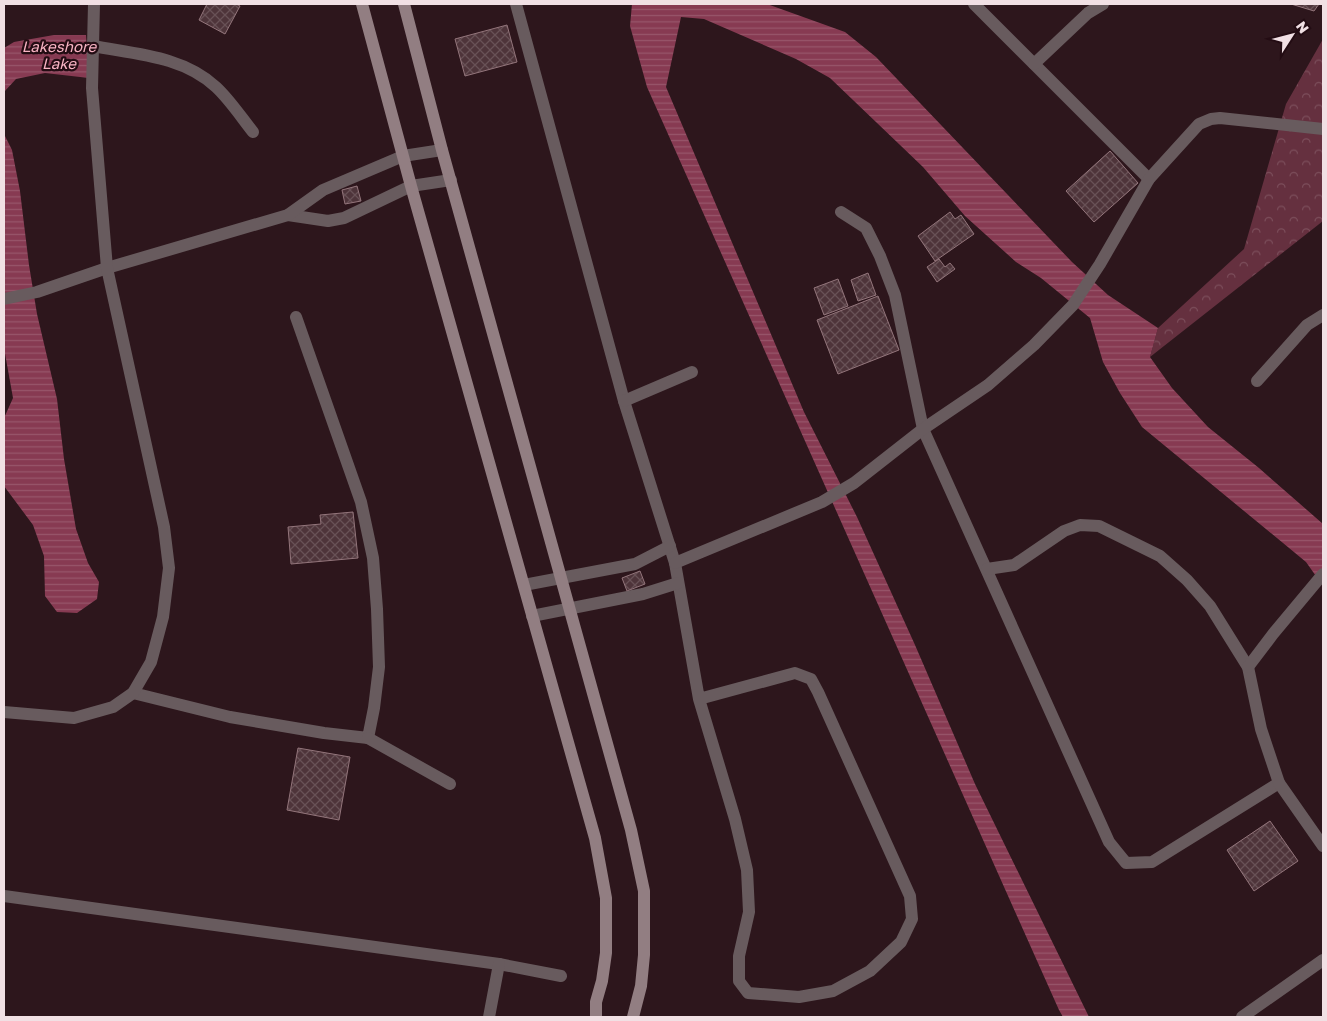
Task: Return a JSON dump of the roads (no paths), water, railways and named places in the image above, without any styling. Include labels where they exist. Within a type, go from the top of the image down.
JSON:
[{"type":"street","points":[[4,712],[74,718],[113,708],[134,693],[151,662],[163,617],[169,568],[164,527],[107,268],[92,88],[94,4]]},
{"type":"street","points":[[362,4],[411,186],[595,838],[606,898],[606,953],[602,981],[596,1002],[596,1017]]},
{"type":"street","points":[[404,4],[442,150],[631,830],[644,891],[644,955],[641,986],[633,1017]]},
{"type":"street","points":[[516,4],[624,401],[675,563],[699,700],[735,819],[747,870],[749,912],[739,956],[739,981],[748,993],[799,997],[833,991],[870,971],[901,942],[912,919],[910,896],[811,679],[795,673],[699,700]]},
{"type":"street","points":[[974,4],[1149,179]]},
{"type":"street","points":[[1034,64],[1088,13],[1103,4]]},
{"type":"street","points":[[93,46],[169,60],[187,67],[217,87],[253,132]]},
{"type":"street","points":[[675,563],[822,502],[854,482],[923,429],[988,385],[1034,345],[1073,305],[1100,264],[1149,179],[1199,124],[1211,118],[1323,129]]},
{"type":"street","points":[[4,299],[37,292],[107,268],[288,215],[323,190],[403,156],[442,150]]},
{"type":"street","points":[[288,215],[328,221],[344,218],[411,186],[451,180]]},
{"type":"street","points":[[841,212],[866,228],[880,256],[895,295],[923,429],[1109,842],[1126,862],[1152,862],[1279,783]]},
{"type":"street","points":[[1257,381],[1307,325],[1323,315]]},
{"type":"street","points":[[296,317],[361,502],[373,558],[377,609],[378,667],[374,708],[368,738]]},
{"type":"street","points":[[624,401],[692,372]]},
{"type":"street","points":[[987,569],[1014,565],[1064,531],[1080,525],[1099,526],[1160,556],[1187,580],[1210,606],[1248,667],[1261,729],[1279,783],[1323,846]]},
{"type":"street","points":[[524,585],[635,564],[670,546]]},
{"type":"street","points":[[1248,667],[1323,574]]},
{"type":"street","points":[[532,616],[570,610],[643,594],[678,583]]},
{"type":"street","points":[[134,693],[230,717],[324,733],[368,738],[450,784]]},
{"type":"street","points":[[4,896],[499,964],[561,976]]},
{"type":"street","points":[[1242,1017],[1323,960]]},
{"type":"street","points":[[489,1017],[499,964]]},
{"type":"water","points":[[632,4],[767,4],[845,32],[876,57],[1072,262],[1108,295],[1158,328],[1150,357],[1172,388],[1208,427],[1259,468],[1323,524],[1323,586],[1306,562],[1142,427],[1103,362],[1090,318],[1041,278],[1016,262],[965,216],[923,167],[830,78],[796,59],[704,19],[681,17],[666,87],[804,412],[857,517],[975,784],[1089,1017],[1063,1017],[1059,1010],[647,87],[630,26]]},
{"type":"water","name":"Lakeshore Lake","points":[[54,35],[86,35],[89,78],[45,73],[16,79],[4,92],[4,48],[14,42]]},
{"type":"water","points":[[4,134],[12,150],[20,191],[37,314],[57,399],[64,459],[76,529],[88,563],[99,582],[97,599],[77,613],[57,612],[45,596],[44,556],[33,525],[4,486],[4,418],[13,398],[4,348]]}]
